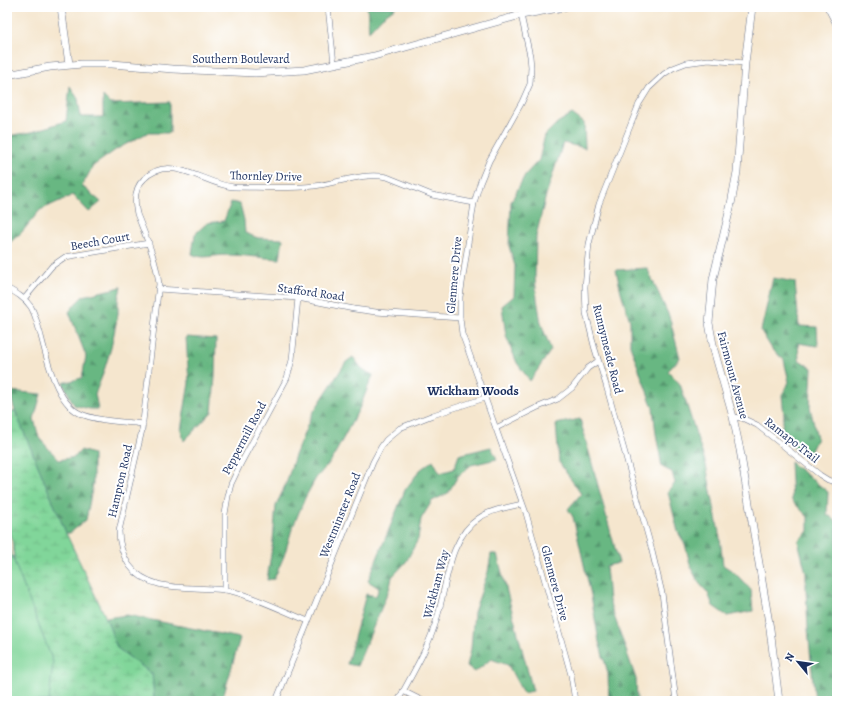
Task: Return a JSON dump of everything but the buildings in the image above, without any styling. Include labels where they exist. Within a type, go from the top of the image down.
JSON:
[{"type":"main road","points":[[61,7],[69,64]]},
{"type":"main road","name":"Southern Boulevard","points":[[7,75],[69,64],[94,64],[173,70],[255,73],[304,70],[381,54],[521,15],[564,7]]},
{"type":"main road","name":"Fairmount Avenue","points":[[752,7],[745,63],[736,172],[731,204],[713,279],[709,311],[710,335],[733,417],[743,464],[767,609],[779,701]]},
{"type":"street","points":[[328,7],[334,64]]},
{"type":"street","points":[[827,7],[837,26]]},
{"type":"street","name":"Glenmere Drive","points":[[521,15],[530,56],[530,84],[522,102],[489,161],[480,183],[474,204],[466,246],[460,297],[460,318],[462,334],[522,504],[571,675],[575,701]]},
{"type":"street","name":"Runnymeade Road","points":[[676,701],[662,593],[651,547],[598,361],[588,320],[585,301],[585,274],[594,217],[639,104],[649,88],[674,68],[686,63],[712,60],[745,63]]},
{"type":"street","name":"Thornley Drive","points":[[143,424],[158,289],[156,265],[137,214],[135,193],[142,180],[153,171],[165,168],[181,170],[225,186],[234,187],[307,187],[367,175],[387,176],[432,195],[474,204]]},
{"type":"street","name":"Beech Court","points":[[24,299],[52,266],[65,258],[149,243]]},
{"type":"street","points":[[7,288],[24,299],[30,306],[37,320],[45,354],[58,390],[66,403],[74,410],[88,417],[143,424]]},
{"type":"street","name":"Stafford Road","points":[[158,289],[298,298],[376,312],[460,318]]},
{"type":"street","name":"Peppermill Road","points":[[225,590],[225,514],[228,496],[231,484],[241,463],[287,378],[292,360],[298,298]]},
{"type":"street","points":[[496,428],[558,399],[572,388],[588,368],[598,361]]},
{"type":"street","name":"Westminster Road","points":[[276,701],[373,462],[383,444],[396,431],[407,425],[485,398]]},
{"type":"street","name":"Ramapo Trail","points":[[733,417],[742,418],[756,425],[820,475],[837,483]]},
{"type":"street","name":"Hampton Road","points":[[143,424],[119,531],[121,550],[125,559],[135,573],[147,581],[154,583],[225,590],[249,597],[308,620]]},
{"type":"street","name":"Wickham Way","points":[[398,701],[433,630],[459,539],[468,527],[480,517],[492,512],[522,504]]},
{"type":"street","points":[[404,691],[423,701]]},
{"type":"green space","points":[[367,7],[396,7],[382,17],[369,31]]},
{"type":"green space","points":[[70,86],[78,99],[81,117],[103,117],[103,96],[111,104],[170,102],[170,133],[147,133],[117,149],[93,166],[82,186],[101,202],[89,212],[73,195],[40,210],[22,232],[7,245],[7,136],[32,132],[66,121]]},
{"type":"green space","points":[[572,114],[584,123],[585,148],[563,143],[546,195],[536,236],[535,277],[537,299],[541,323],[551,350],[530,381],[517,363],[506,336],[502,306],[514,296],[515,266],[509,246],[511,202],[525,175],[539,160],[545,135],[557,123]]},
{"type":"green space","points":[[231,202],[240,204],[244,220],[245,233],[258,238],[283,239],[280,259],[230,255],[203,257],[192,254],[195,234],[207,223],[224,221]]},
{"type":"green space","points":[[647,268],[669,316],[680,358],[668,371],[680,384],[706,465],[720,538],[723,565],[734,572],[751,590],[753,611],[727,616],[713,606],[708,593],[699,583],[691,568],[685,544],[678,532],[668,492],[675,483],[672,472],[662,467],[653,408],[630,345],[630,321],[616,270]]},
{"type":"green space","points":[[773,278],[795,282],[799,326],[817,327],[818,346],[798,343],[799,360],[812,368],[810,407],[817,438],[807,459],[780,436],[784,416],[782,395],[789,382],[784,360],[772,349],[761,331]]},
{"type":"green space","points":[[121,287],[118,300],[118,314],[111,348],[95,394],[98,409],[90,409],[74,405],[63,383],[82,378],[86,356],[69,312],[83,296]]},
{"type":"green space","points":[[186,337],[216,339],[212,412],[184,441],[181,430],[189,383]]},
{"type":"green space","points":[[353,357],[363,370],[373,375],[359,409],[331,461],[316,478],[305,498],[274,579],[267,580],[273,541],[276,506],[287,481],[294,458],[312,414],[346,362]]},
{"type":"green space","points":[[9,391],[41,394],[34,419],[39,438],[59,460],[75,457],[81,450],[93,454],[93,484],[86,520],[70,533],[66,533],[15,411]]},
{"type":"green space","points":[[15,411],[66,533],[106,618],[117,648],[152,674],[155,701],[16,701],[16,593],[13,544],[7,525],[7,414]]},
{"type":"green space","points":[[580,419],[619,563],[606,566],[609,601],[636,679],[637,701],[609,701],[608,673],[599,642],[591,595],[573,517],[568,509],[581,494],[559,462],[556,424]]},
{"type":"green space","points":[[491,447],[497,459],[471,465],[458,476],[448,493],[432,501],[421,519],[418,539],[406,562],[392,577],[390,587],[357,666],[347,664],[366,594],[376,596],[379,588],[368,581],[405,490],[420,470],[433,460],[440,473],[454,469],[459,455]]},
{"type":"green space","points":[[790,462],[828,492],[827,514],[837,522],[837,701],[815,701],[808,629],[806,573],[798,541],[808,531],[808,517],[792,501]]},
{"type":"green space","points":[[7,543],[53,662],[49,701],[7,701]]},
{"type":"green space","points":[[491,554],[497,554],[533,691],[523,693],[508,665],[491,659],[475,672],[467,666],[471,649],[474,612],[488,572]]},
{"type":"green space","points":[[127,615],[240,638],[222,701],[155,701],[152,674],[117,648],[106,618]]},
{"type":"district","name":"Wickham Woods","points":[[473,390]]}]
